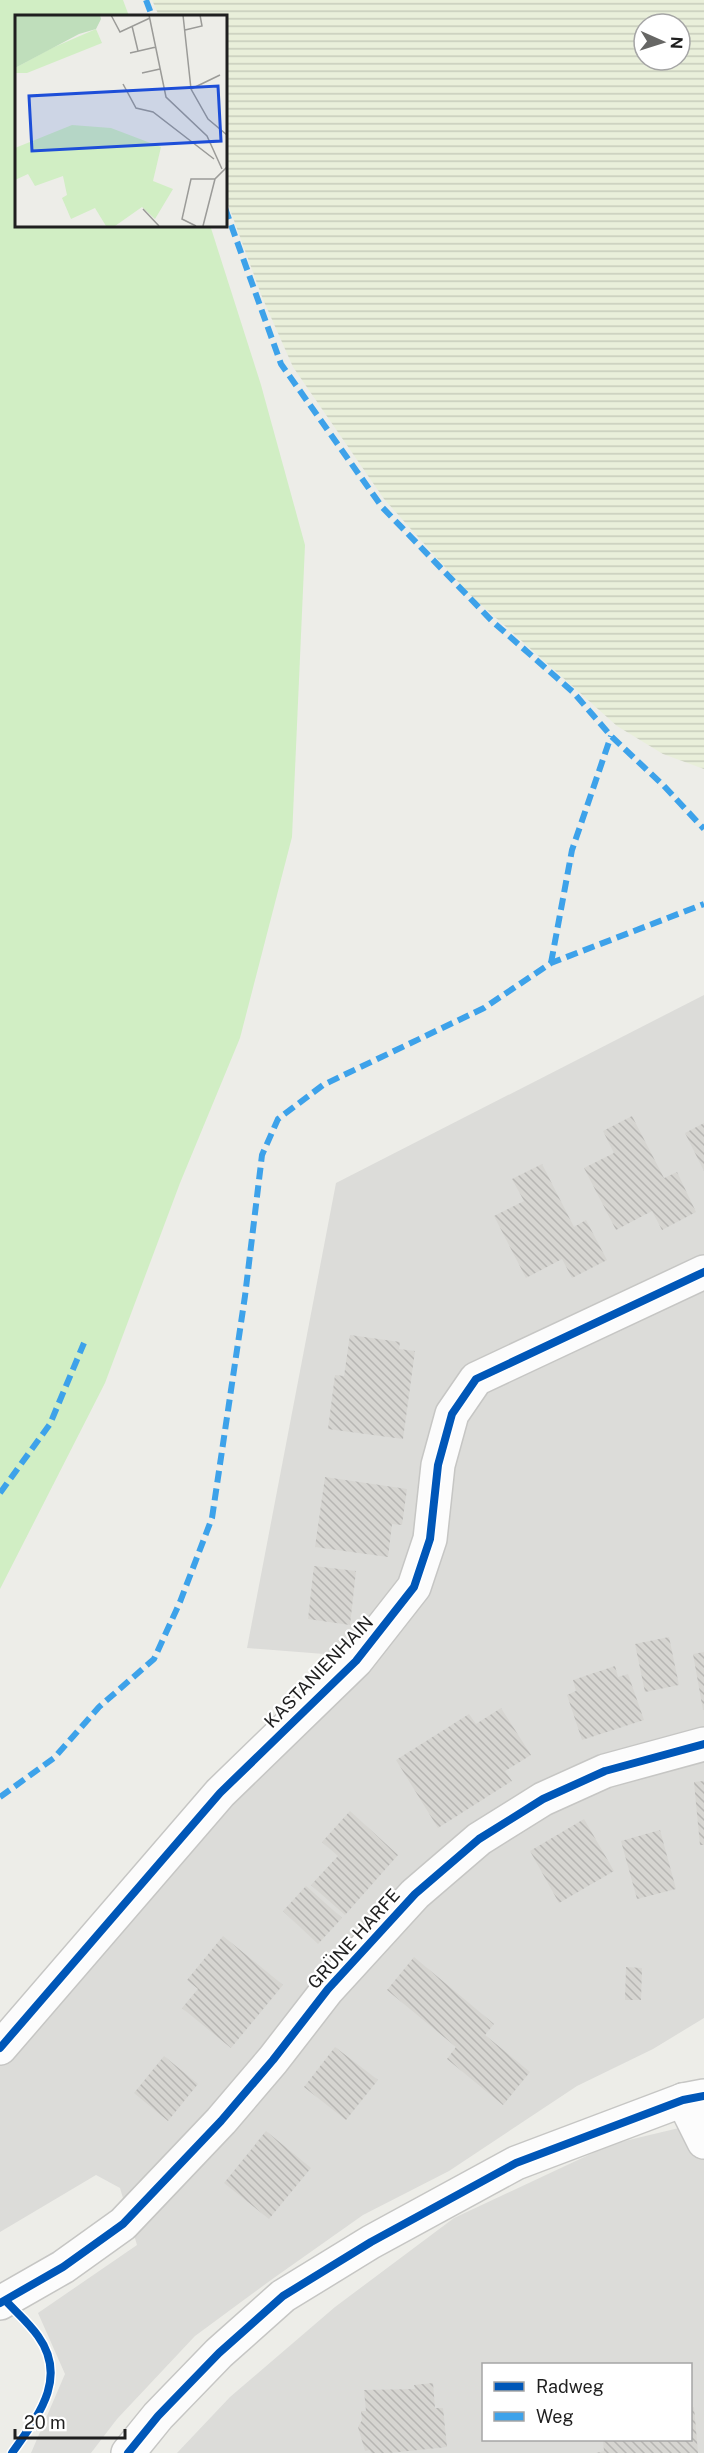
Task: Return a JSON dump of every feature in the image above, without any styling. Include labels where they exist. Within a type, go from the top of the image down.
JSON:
[{"type":"street","name":"KASTANIENHAIN","points":[[0,2048],[220,1793],[356,1661],[414,1587],[430,1539],[438,1465],[452,1414],[476,1379],[704,1272]]},
{"type":"street","name":"GRÜNE HARFE","points":[[0,2303],[63,2267],[123,2224],[221,2121],[273,2060],[328,1989],[415,1894],[479,1839],[543,1799],[605,1771],[704,1744]]},
{"type":"street","points":[[128,2453],[158,2416],[219,2353],[283,2296],[371,2242],[516,2163],[694,2098],[704,2142]]},
{"type":"shaded area","points":[[704,995],[704,2018],[653,2049],[577,2086],[449,2171],[363,2215],[271,2280],[195,2336],[117,2419],[91,2453],[31,2453],[65,2374],[38,2313],[137,2245],[120,2188],[96,2175],[0,2232],[0,2063],[169,1829],[337,1655],[247,1648],[336,1183]]},
{"type":"shaded area","points":[[704,2122],[704,2453],[177,2453],[230,2397],[335,2307],[454,2218],[612,2144]]},
{"type":"green space","points":[[0,0],[123,0],[129,15],[15,15],[15,226],[210,226],[261,385],[305,545],[292,837],[240,1038],[180,1183],[105,1383],[0,1589]]},
{"type":"green space","points":[[152,0],[704,0],[704,769],[663,754],[617,726],[469,594],[384,499],[293,367],[262,297],[226,199],[226,15],[159,15]]},
{"type":"building","points":[[632,1116],[664,1178],[677,1172],[696,1212],[662,1230],[652,1211],[616,1230],[584,1168],[614,1153],[603,1131]]},
{"type":"building","points":[[704,1123],[704,1171],[685,1133]]},
{"type":"building","points":[[542,1164],[574,1227],[586,1220],[607,1260],[572,1278],[562,1259],[526,1278],[494,1216],[524,1201],[512,1179]]},
{"type":"building","points":[[350,1335],[400,1342],[399,1349],[415,1351],[403,1439],[328,1429],[335,1375],[344,1376]]},
{"type":"building","points":[[325,1477],[407,1489],[402,1525],[392,1524],[388,1557],[315,1547]]},
{"type":"building","points":[[314,1566],[356,1571],[350,1625],[308,1619]]},
{"type":"building","points":[[669,1637],[679,1685],[645,1692],[635,1644]]},
{"type":"building","points":[[704,1652],[704,1710],[703,1710],[693,1654]]},
{"type":"building","points":[[615,1666],[618,1677],[628,1674],[644,1720],[582,1740],[567,1695],[576,1691],[573,1680]]},
{"type":"building","points":[[501,1708],[531,1755],[505,1771],[512,1781],[438,1828],[396,1760],[469,1714],[476,1724]]},
{"type":"building","points":[[704,1781],[704,1845],[700,1845],[694,1782]]},
{"type":"building","points":[[350,1811],[398,1855],[345,1915],[311,1885],[338,1856],[322,1842]]},
{"type":"building","points":[[584,1819],[614,1871],[559,1903],[530,1851]]},
{"type":"building","points":[[660,1830],[676,1889],[637,1899],[621,1841]]},
{"type":"building","points":[[306,1886],[342,1918],[318,1944],[283,1911]]},
{"type":"building","points":[[223,1936],[283,1985],[231,2048],[182,2008],[198,1989],[187,1980]]},
{"type":"building","points":[[414,1957],[494,2024],[485,2035],[530,2072],[503,2105],[447,2059],[456,2047],[387,1990]]},
{"type":"building","points":[[626,1967],[642,1968],[641,2000],[625,2000]]},
{"type":"building","points":[[335,2047],[378,2080],[346,2120],[304,2087]]},
{"type":"building","points":[[164,2056],[198,2084],[168,2121],[134,2093]]},
{"type":"building","points":[[266,2131],[311,2168],[269,2219],[224,2183]]},
{"type":"building","points":[[433,2383],[435,2408],[443,2408],[447,2447],[389,2453],[365,2451],[358,2427],[362,2420],[361,2411],[366,2411],[364,2390],[415,2389],[414,2385]]},
{"type":"building","points":[[694,2407],[698,2453],[596,2453],[604,2451],[603,2441],[692,2441],[692,2408]]},
{"type":"marked path","points":[[146,0],[152,15]]},
{"type":"marked path","points":[[226,211],[281,364],[382,507],[492,621],[573,692],[611,736],[664,786],[704,829]]},
{"type":"marked path","points":[[551,963],[572,850],[611,736]]},
{"type":"marked path","points":[[0,1797],[54,1758],[99,1707],[154,1659],[180,1602],[212,1518],[245,1296],[262,1155],[278,1119],[323,1085],[484,1008],[551,963],[704,904]]},
{"type":"marked path","points":[[0,1493],[50,1424],[84,1343]]},
{"type":"cycle path","points":[[0,2048],[220,1793],[356,1661],[414,1587],[430,1539],[438,1465],[452,1414],[476,1379],[704,1272]]},
{"type":"cycle path","points":[[0,2303],[63,2267],[123,2224],[221,2121],[273,2060],[328,1989],[415,1894],[479,1839],[543,1799],[605,1771],[704,1744]]},
{"type":"cycle path","points":[[128,2453],[158,2416],[219,2353],[283,2296],[371,2242],[516,2163],[683,2100],[704,2096]]},
{"type":"cycle path","points":[[6,2301],[38,2336],[47,2352],[51,2367],[46,2397],[31,2426],[12,2453]]}]
